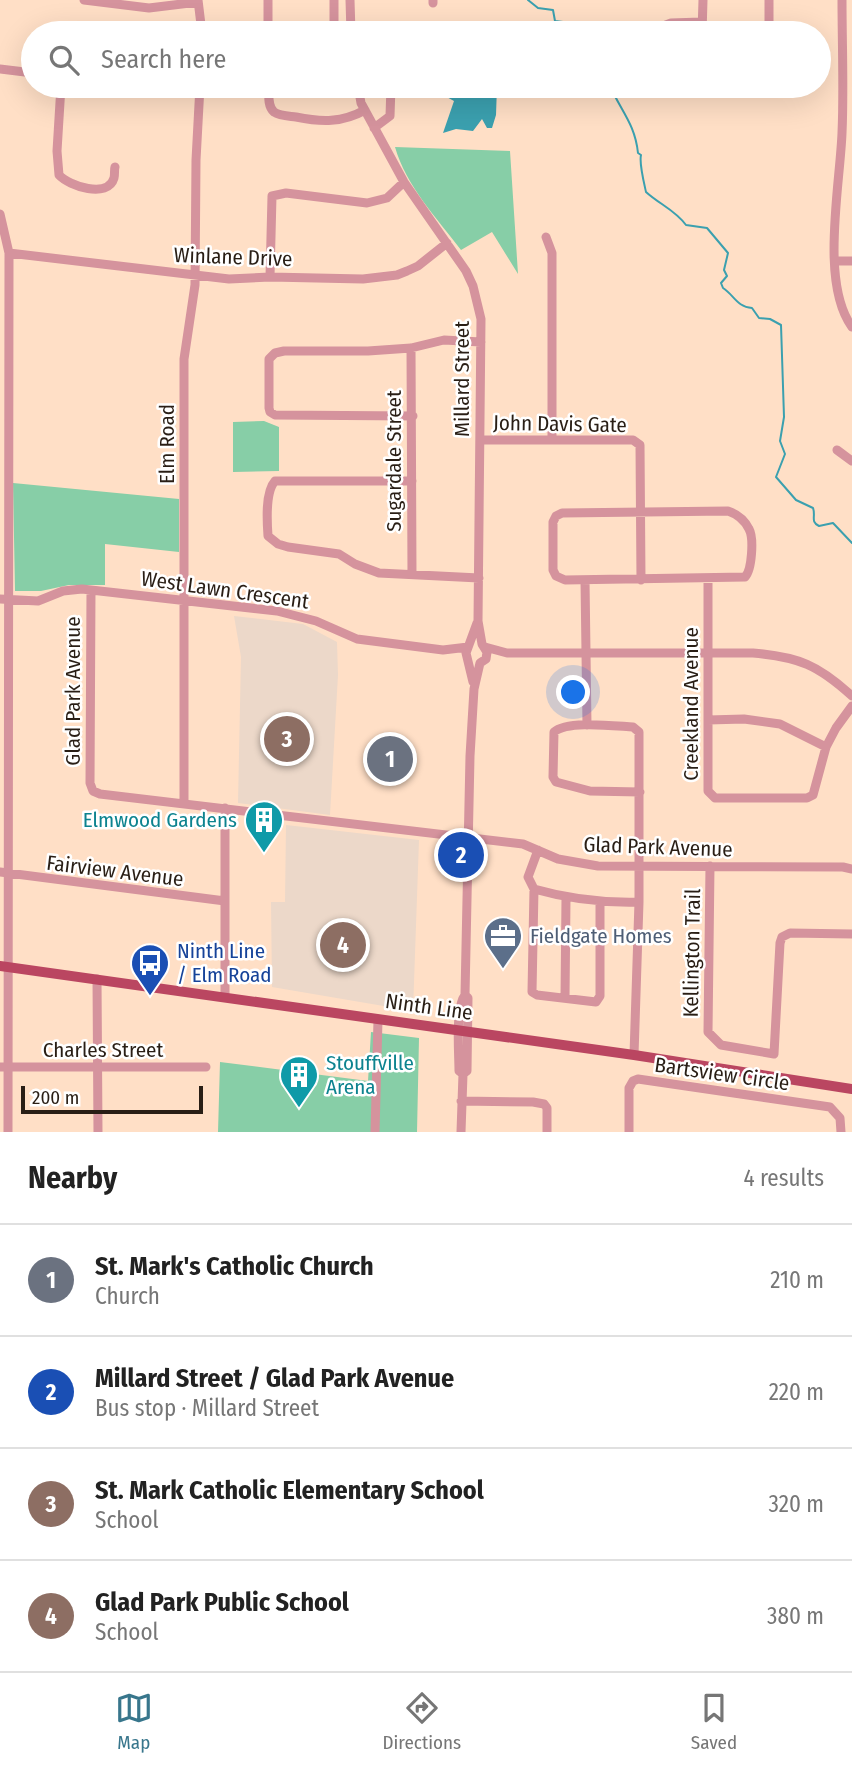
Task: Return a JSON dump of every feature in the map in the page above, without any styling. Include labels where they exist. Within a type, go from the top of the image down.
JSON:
[{"type":"main road","name":"Ninth Line","points":[[4,967],[634,1055],[852,1089]]},
{"type":"street","points":[[84,0],[149,8],[198,1],[200,21]]},
{"type":"street","points":[[268,0],[268,21]]},
{"type":"street","points":[[334,0],[334,21]]},
{"type":"street","points":[[350,0],[351,21]]},
{"type":"street","points":[[701,21],[703,0]]},
{"type":"street","points":[[769,0],[769,21]]},
{"type":"street","points":[[842,0],[842,134],[836,191],[835,261],[838,294],[843,312],[852,327]]},
{"type":"street","points":[[0,69],[21,72]]},
{"type":"street","points":[[60,98],[57,152],[59,175],[75,186],[101,189],[109,186],[114,179],[115,167]]},
{"type":"street","name":"Elm Road","points":[[184,803],[184,359],[196,276],[195,160],[198,98]]},
{"type":"street","points":[[270,98],[271,108],[284,116],[333,121],[365,110]]},
{"type":"street","name":"Millard Street","points":[[360,98],[404,182],[466,271],[481,318],[478,621],[483,645]]},
{"type":"street","points":[[374,128],[390,116],[391,98]]},
{"type":"street","points":[[270,277],[272,196],[286,193],[367,203],[387,198],[404,182]]},
{"type":"street","points":[[0,214],[9,253],[4,599],[4,1067],[8,1132]]},
{"type":"street","points":[[546,237],[552,253],[552,440]]},
{"type":"street","name":"Winlane Drive","points":[[9,253],[229,279],[363,279],[397,275],[418,266],[447,243]]},
{"type":"street","points":[[835,261],[852,261]]},
{"type":"street","points":[[413,416],[275,415],[269,408],[269,359],[275,353],[411,348],[444,340],[481,342]]},
{"type":"street","name":"Sugardale Street","points":[[411,348],[412,574]]},
{"type":"street","name":"John Davis Gate","points":[[480,439],[633,440],[640,445],[641,580]]},
{"type":"street","points":[[837,450],[852,461]]},
{"type":"street","points":[[412,481],[275,481],[271,485],[268,536],[278,544],[339,554],[355,564],[379,573],[479,578]]},
{"type":"street","points":[[728,511],[737,514],[751,531],[751,571],[745,577],[708,578],[565,580],[556,576],[553,570],[553,522],[556,516],[562,513],[728,511]]},
{"type":"street","name":"Creekland Avenue","points":[[708,578],[708,792],[715,798],[807,798],[813,795],[826,747],[836,727],[852,706]]},
{"type":"street","points":[[585,580],[587,725]]},
{"type":"street","name":"West Lawn Crescent","points":[[4,599],[38,601],[63,591],[92,590],[277,611],[316,621],[357,639],[443,650],[469,660]]},
{"type":"street","name":"Glad Park Avenue","points":[[92,590],[90,772],[93,791],[107,795],[523,844],[558,859],[598,866],[849,867]]},
{"type":"street","name":"Millard Street","points":[[469,646],[478,621]]},
{"type":"street","points":[[461,1132],[461,999],[465,995],[474,689],[469,646],[475,643],[507,653],[753,653],[784,656],[819,668],[852,696]]},
{"type":"street","points":[[474,689],[482,662],[487,656],[483,645]]},
{"type":"street","name":"West Lawn Crescent","points":[[443,650],[469,646]]},
{"type":"street","points":[[469,660],[482,662],[507,653]]},
{"type":"street","points":[[708,720],[744,719],[780,724],[826,747]]},
{"type":"street","points":[[634,1055],[639,902],[640,792],[639,732],[633,727],[587,725],[558,727],[554,732],[553,777],[556,782],[590,792],[640,792]]},
{"type":"street","points":[[225,808],[225,997]]},
{"type":"street","points":[[538,850],[528,877],[534,889],[532,992],[537,995],[596,1002],[600,996],[600,902]]},
{"type":"street","name":"Kellington Trail","points":[[710,866],[708,1032],[721,1045],[774,1054],[782,937],[790,933],[852,934]]},
{"type":"street","name":"Fairview Avenue","points":[[4,873],[152,894],[225,901]]},
{"type":"street","points":[[534,889],[566,898],[600,902],[639,902]]},
{"type":"street","points":[[565,998],[566,898]]},
{"type":"street","points":[[97,979],[97,1132]]},
{"type":"street","points":[[375,1132],[378,1020]]},
{"type":"street","name":"Charles Street","points":[[4,1067],[206,1067]]},
{"type":"street","name":"Bartsview Circle","points":[[629,1132],[629,1088],[632,1081],[638,1079],[830,1107],[840,1118],[841,1132]]},
{"type":"street","points":[[461,1101],[544,1104],[547,1108],[547,1132]]},
{"type":"shaded area","points":[[234,616],[303,624],[337,642],[338,675],[330,815],[238,803],[241,657]]},
{"type":"shaded area","points":[[286,825],[419,840],[413,1011],[272,987],[271,902],[285,902]]},
{"type":"green space","points":[[395,147],[510,151],[518,274],[492,232],[461,250],[414,188]]},
{"type":"green space","points":[[264,421],[279,427],[279,471],[233,472],[233,422]]},
{"type":"green space","points":[[13,483],[179,499],[179,552],[105,544],[105,585],[69,585],[41,591],[15,591]]},
{"type":"green space","points":[[371,1032],[419,1038],[417,1132],[218,1132],[220,1062],[368,1081]]},
{"type":"water","points":[[448,98],[497,98],[492,128],[487,128],[482,119],[473,131],[456,129],[443,133],[454,101]]},
{"type":"waterway","points":[[528,0],[538,8],[553,10],[555,21]]},
{"type":"waterway","points":[[616,98],[641,155],[646,192],[686,225],[707,228],[728,253],[724,270],[727,276],[721,283],[723,288],[739,303],[752,308],[759,318],[770,319],[781,325],[784,417],[780,441],[785,454],[776,477],[796,500],[813,508],[816,524],[819,526],[833,523],[852,543]]},
{"type":"place","name":"St. Mark Catholic Elementary School","points":[[287,739]]},
{"type":"place","name":"St. Mark's Catholic Church","points":[[390,759]]},
{"type":"place","name":"Elmwood Gardens","points":[[264,854]]},
{"type":"place","name":"Millard Street / Glad Park Avenue","points":[[461,855]]},
{"type":"place","name":"Glad Park Public School","points":[[343,945]]},
{"type":"place","name":"Fieldgate Homes","points":[[503,970]]},
{"type":"place","name":"Ninth Line / Elm Road","points":[[150,997]]},
{"type":"place","name":"Stouffville Arena","points":[[299,1109]]}]
